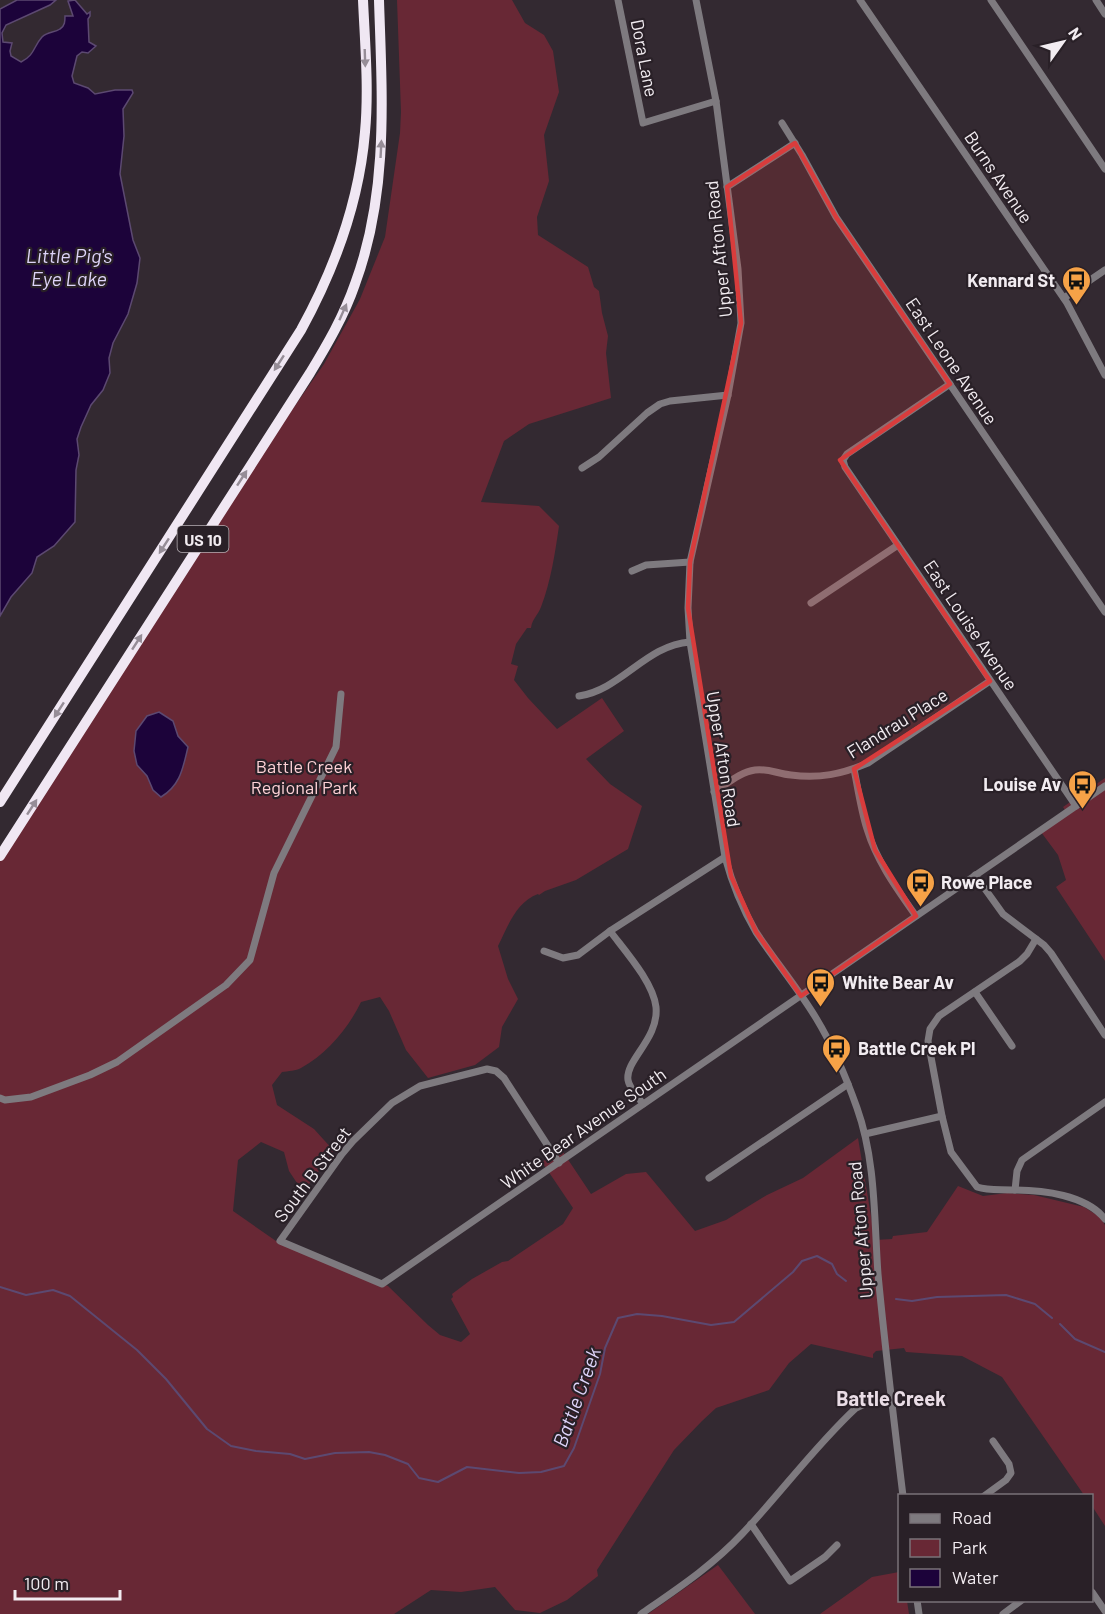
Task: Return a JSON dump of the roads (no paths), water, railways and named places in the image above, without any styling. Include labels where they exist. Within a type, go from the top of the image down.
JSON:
[{"type":"highway","name":"US 10","points":[[0,802],[301,330],[325,285],[345,234],[363,156],[367,105],[363,0]]},
{"type":"highway","name":"US 10","points":[[0,856],[310,373],[344,310],[365,254],[380,172],[382,123],[379,0]]},
{"type":"street","name":"Dora Lane","points":[[618,0],[643,123],[716,101]]},
{"type":"street","name":"Upper Afton Road","points":[[696,0],[716,101],[738,269],[741,323],[728,395],[690,562],[688,608],[690,642],[725,857],[738,896],[746,914],[826,1035],[848,1084],[865,1134],[873,1185],[883,1330],[903,1494]]},
{"type":"street","points":[[862,2],[870,0]]},
{"type":"street","points":[[991,0],[1105,169]]},
{"type":"street","points":[[1096,0],[1105,14]]},
{"type":"street","name":"Burns Avenue","points":[[862,2],[1064,298],[1105,375]]},
{"type":"street","name":"East Leone Avenue","points":[[782,123],[795,142],[836,217],[1105,612]]},
{"type":"street","points":[[727,187],[795,142]]},
{"type":"street","points":[[1064,298],[1105,270]]},
{"type":"street","name":"East Louise Avenue","points":[[950,384],[847,454],[843,460],[844,467],[1076,806]]},
{"type":"street","points":[[582,468],[599,457],[660,404],[728,395]]},
{"type":"street","points":[[811,603],[898,545]]},
{"type":"street","points":[[632,571],[646,565],[690,562]]},
{"type":"street","points":[[579,696],[602,689],[663,648],[690,642]]},
{"type":"street","name":"Flandrau Place","points":[[714,792],[741,775],[758,769],[821,777],[839,775],[854,769],[868,763],[990,681]]},
{"type":"street","points":[[0,1098],[5,1100],[31,1097],[90,1076],[117,1062],[226,985],[250,960],[274,873],[336,747],[341,694]]},
{"type":"street","points":[[854,769],[862,811],[875,850],[888,875],[916,916]]},
{"type":"street","name":"White Bear Avenue South","points":[[382,1284],[1105,786]]},
{"type":"street","points":[[544,951],[555,957],[571,957],[581,953],[610,931],[725,857]]},
{"type":"street","points":[[975,875],[1003,914],[1051,953],[1105,1035]]},
{"type":"street","points":[[610,931],[648,985],[655,1001],[656,1019],[652,1034],[630,1067],[627,1078],[630,1087],[643,1104]]},
{"type":"street","points":[[1036,939],[1020,961],[939,1016],[930,1029],[928,1041],[942,1116],[951,1152],[973,1183],[983,1189],[1015,1190],[1079,1200],[1097,1210],[1105,1219]]},
{"type":"street","points":[[975,992],[1012,1046]]},
{"type":"street","name":"South B Street","points":[[382,1284],[280,1241],[342,1154],[392,1103],[420,1086],[487,1069],[496,1071],[504,1078],[559,1163]]},
{"type":"street","points":[[709,1178],[848,1084]]},
{"type":"street","points":[[1015,1190],[1017,1171],[1022,1160],[1105,1102]]},
{"type":"street","points":[[865,1134],[942,1116]]},
{"type":"street","points":[[641,1614],[697,1576],[720,1556],[856,1408],[869,1402],[891,1398]]},
{"type":"street","points":[[987,1494],[1006,1480],[1011,1473],[1009,1464],[993,1441]]},
{"type":"street","points":[[751,1524],[790,1581],[825,1557],[837,1545]]},
{"type":"street","points":[[1093,1593],[1105,1611]]},
{"type":"street","points":[[1003,1614],[1019,1602]]},
{"type":"water","name":"Little Pig's Eye Lake","points":[[17,0],[56,0],[6,25],[2,33],[3,42],[12,43],[11,56],[21,62],[29,57],[42,37],[62,28],[65,16],[73,16],[68,1],[75,0],[87,14],[90,12],[89,42],[96,46],[88,53],[82,52],[77,56],[72,76],[74,83],[88,88],[95,94],[115,90],[132,90],[133,93],[123,109],[124,136],[120,174],[133,240],[140,258],[137,283],[128,314],[113,343],[109,358],[110,373],[103,390],[91,405],[77,439],[79,455],[76,470],[75,522],[54,546],[37,557],[32,573],[11,597],[0,616],[0,9]]},
{"type":"water","points":[[159,712],[173,721],[178,736],[188,747],[177,781],[161,797],[153,790],[147,776],[137,765],[134,751],[136,731],[147,716]]},
{"type":"waterway","name":"Battle Creek","points":[[0,1287],[26,1295],[53,1290],[70,1296],[137,1350],[166,1379],[207,1429],[231,1446],[290,1454],[305,1459],[335,1453],[369,1452],[385,1455],[408,1464],[419,1478],[438,1482],[467,1467],[519,1473],[541,1472],[564,1466],[574,1448],[600,1374],[605,1348],[618,1318],[637,1314],[711,1325],[734,1322],[793,1272],[802,1261],[817,1256],[832,1264],[837,1274],[846,1281]]},
{"type":"waterway","name":"Battle Creek","points":[[896,1299],[912,1301],[937,1297],[1006,1295],[1035,1304],[1052,1318]]},
{"type":"waterway","name":"Battle Creek","points":[[1060,1324],[1075,1339],[1105,1352]]},
{"type":"place","name":"Kennard St","points":[[1076,306]]},
{"type":"place","name":"Louise Av","points":[[1082,810]]},
{"type":"place","name":"Rowe Place","points":[[920,908]]},
{"type":"place","name":"White Bear Av","points":[[821,1008]]},
{"type":"place","name":"Battle Creek Pl","points":[[837,1074]]},
{"type":"district","name":"Battle Creek","points":[[891,1398]]},
{"type":"park label","name":"Battle Creek Regional Park","points":[[304,776]]}]
